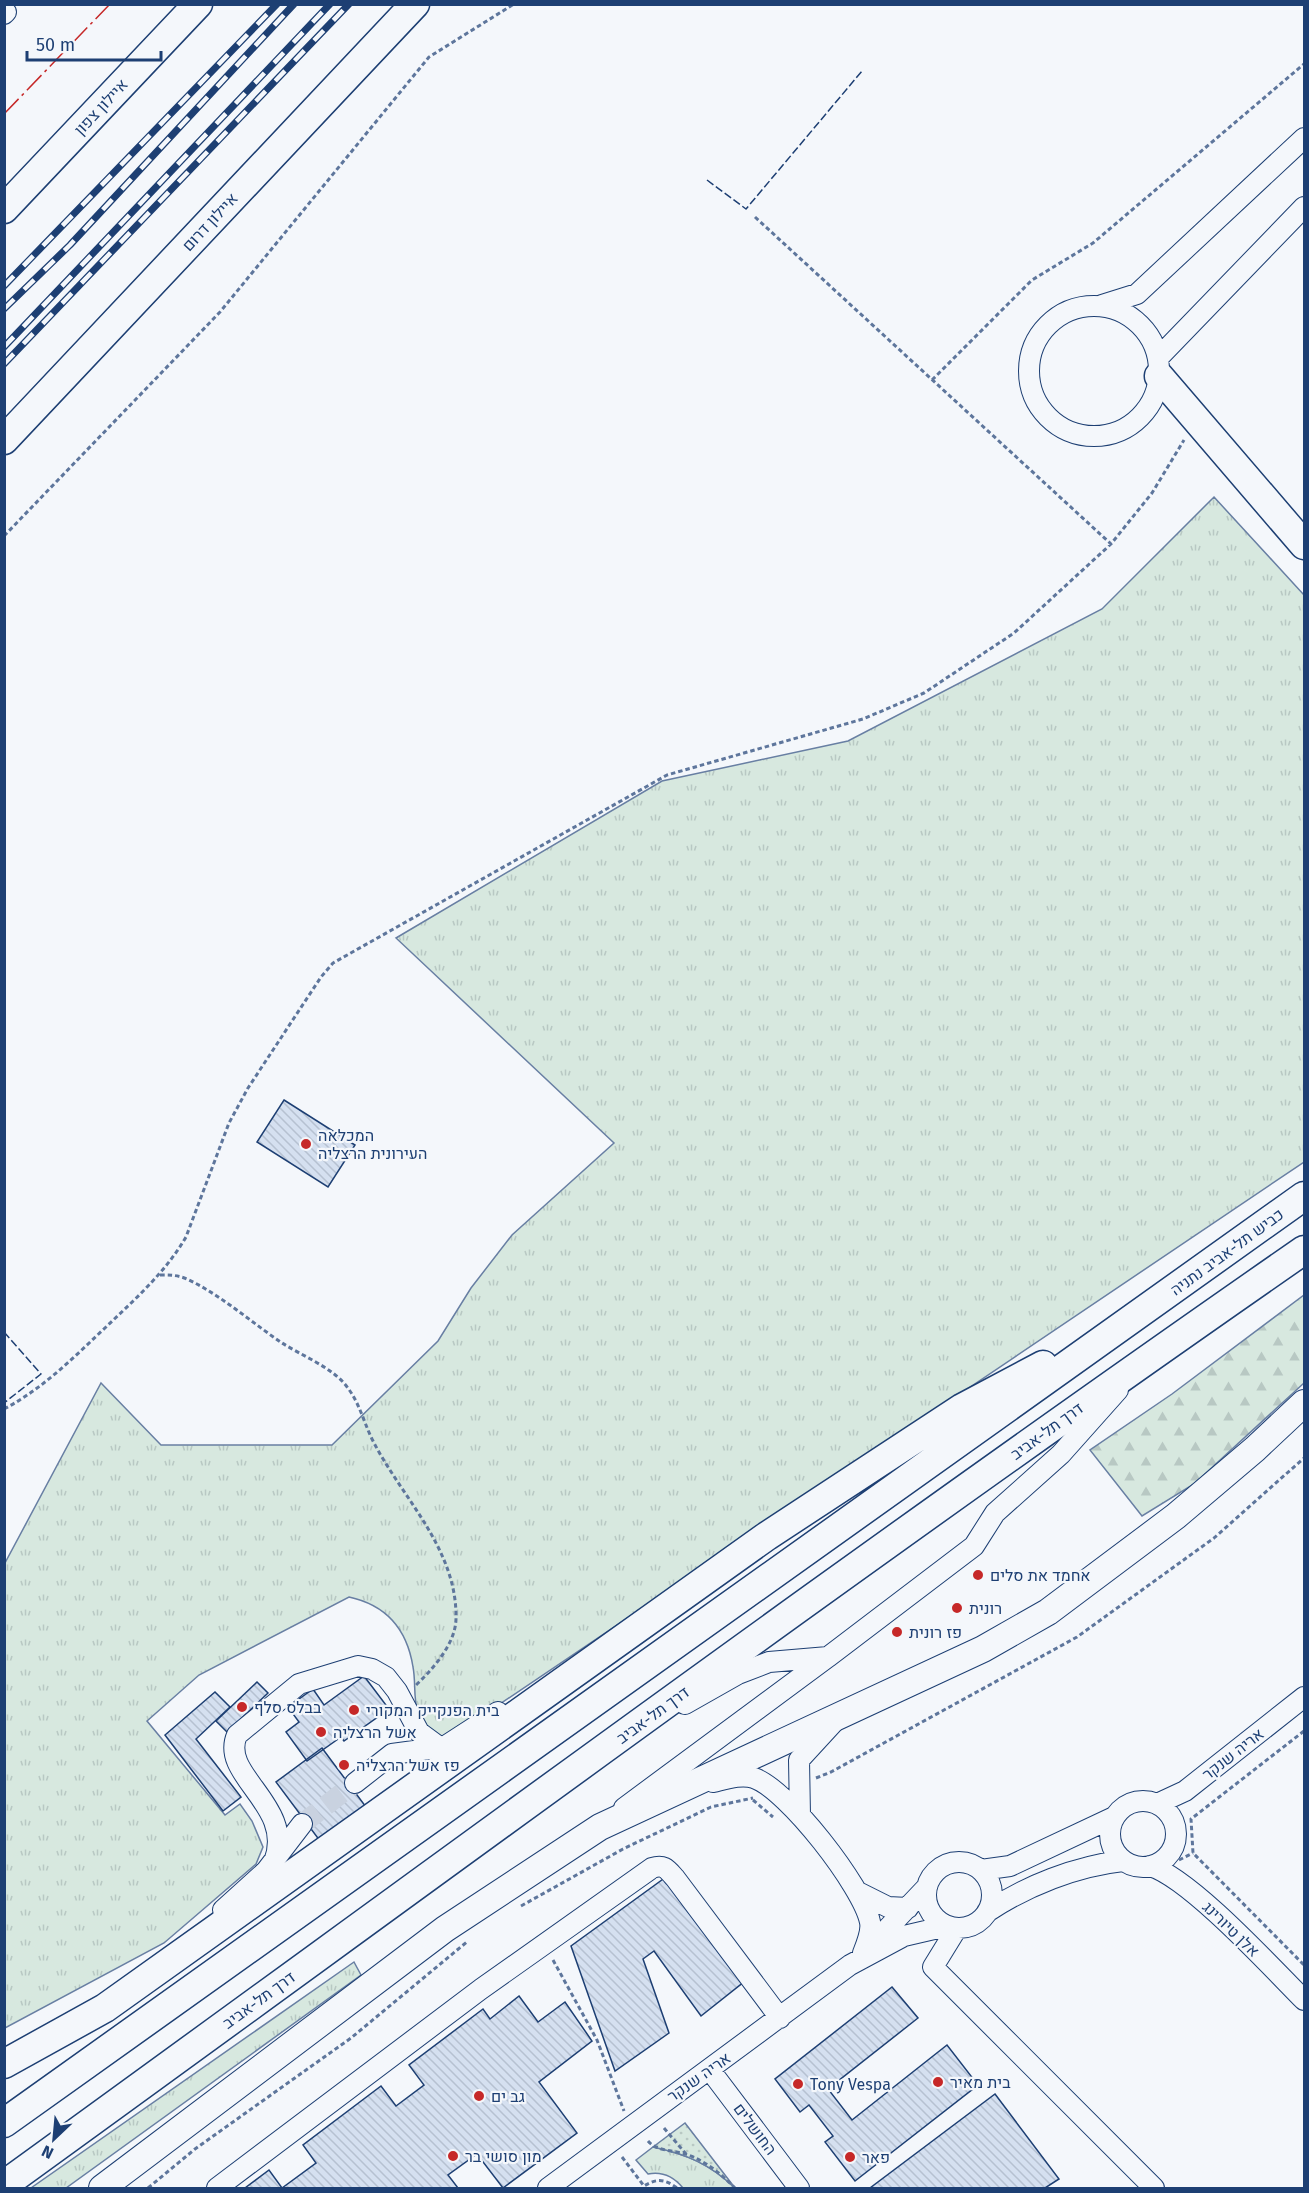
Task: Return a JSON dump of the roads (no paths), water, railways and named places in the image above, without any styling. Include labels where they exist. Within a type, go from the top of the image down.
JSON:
[{"type":"highway","name":"איילון צפון","points":[[4,209],[198,4]]},
{"type":"highway","name":"איילון דרום","points":[[4,440],[415,4]]},
{"type":"highway","points":[[1159,367],[1196,420],[1305,545]]},
{"type":"highway","name":"כביש תל-אביב נתניה","points":[[1150,1307],[1305,1196]]},
{"type":"highway","name":"דרך תל-אביב","points":[[4,2185],[607,1748],[1143,1363],[1305,1250]]},
{"type":"highway","points":[[4,2064],[105,2008],[650,1617],[767,1536],[962,1408],[1150,1307]]},
{"type":"highway","points":[[4,2122],[1150,1307]]},
{"type":"main road","points":[[102,2188],[446,1929],[600,1827],[983,1648],[1048,1612],[1176,1516],[1305,1403]]},
{"type":"street","points":[[1102,306],[1137,294],[1305,138]]},
{"type":"street","points":[[1159,367],[1305,207]]},
{"type":"street","points":[[1083,306],[1102,306],[1124,312],[1142,326],[1155,345],[1159,367],[1158,388],[1139,419],[1111,434],[1094,436],[1076,434],[1057,425],[1042,410],[1033,394],[1029,377],[1030,357],[1036,339],[1048,323],[1064,312],[1083,306]]},
{"type":"street","points":[[600,1827],[974,1546],[995,1513],[1062,1454],[1143,1363]]},
{"type":"street","points":[[355,1783],[392,1754],[444,1747],[650,1617]]},
{"type":"street","points":[[607,1748],[738,1674],[769,1662],[828,1657]]},
{"type":"street","points":[[274,1862],[279,1848],[279,1833],[271,1814],[235,1760],[232,1745],[237,1735],[299,1684],[358,1666],[372,1669],[386,1677],[397,1691],[419,1732],[438,1746]]},
{"type":"street","name":"אריה שנקר","points":[[1157,1804],[1185,1791],[1305,1697]]},
{"type":"street","points":[[800,1815],[798,1760],[820,1734],[845,1712]]},
{"type":"street","points":[[675,1790],[734,1777],[754,1778],[775,1792],[800,1815],[860,1893],[870,1923],[857,1959]]},
{"type":"street","points":[[1114,1817],[1110,1826],[1111,1845],[1123,1860],[1131,1865],[1150,1866],[1158,1863],[1171,1851],[1176,1834],[1172,1817],[1157,1804],[1138,1801],[1128,1804],[1114,1817],[1010,1866],[981,1870],[964,1862],[944,1864],[936,1870],[927,1887],[926,1896],[932,1915],[952,1927],[974,1924],[1012,1895],[1096,1864],[1123,1860]]},
{"type":"street","points":[[160,1967],[274,1862],[303,1824]]},
{"type":"street","points":[[217,2188],[481,1989],[652,1868],[660,1865],[667,1868],[675,1878],[780,2018]]},
{"type":"street","name":"אלן טיורינג","points":[[1150,1866],[1161,1869],[1198,1897],[1305,2000]]},
{"type":"street","points":[[981,1870],[991,1887],[991,1904],[987,1912]]},
{"type":"street","name":"אריה שנקר","points":[[548,2188],[857,1959],[927,1887]]},
{"type":"street","points":[[860,1893],[888,1907],[908,1908]]},
{"type":"street","points":[[952,1927],[933,1967],[1154,2188]]},
{"type":"street","name":"אריה שנקר","points":[[857,1959],[904,1936],[952,1927]]},
{"type":"street","name":"החושלים","points":[[710,2070],[799,2188]]},
{"type":"tunnel","points":[[302,1824],[355,1783]]},
{"type":"railway","points":[[4,286],[277,4]]},
{"type":"railway","points":[[4,309],[70,245],[294,4]]},
{"type":"railway","points":[[4,347],[330,4]]},
{"type":"railway","points":[[4,364],[349,4]]},
{"type":"place","name":"המכלאה העירונית הרצליה","points":[[306,1144]]},
{"type":"place","name":"אחמד את סלים","points":[[978,1575]]},
{"type":"place","name":"רונית","points":[[957,1608]]},
{"type":"place","name":"פז רונית","points":[[897,1632]]},
{"type":"place","name":"בבלס סלף","points":[[242,1707]]},
{"type":"place","name":"בית הפנקייק המקורי","points":[[354,1710]]},
{"type":"place","name":"אשל הרצליה","points":[[321,1732]]},
{"type":"place","name":"פז אשל הרצליה","points":[[344,1765]]},
{"type":"place","name":"בית מאיר","points":[[938,2082]]},
{"type":"place","name":"Tony Vespa","points":[[798,2084]]},
{"type":"place","name":"גב ים","points":[[479,2096]]},
{"type":"place","name":"מון סושי בר","points":[[453,2156]]},
{"type":"place","name":"פאר","points":[[850,2157]]}]
